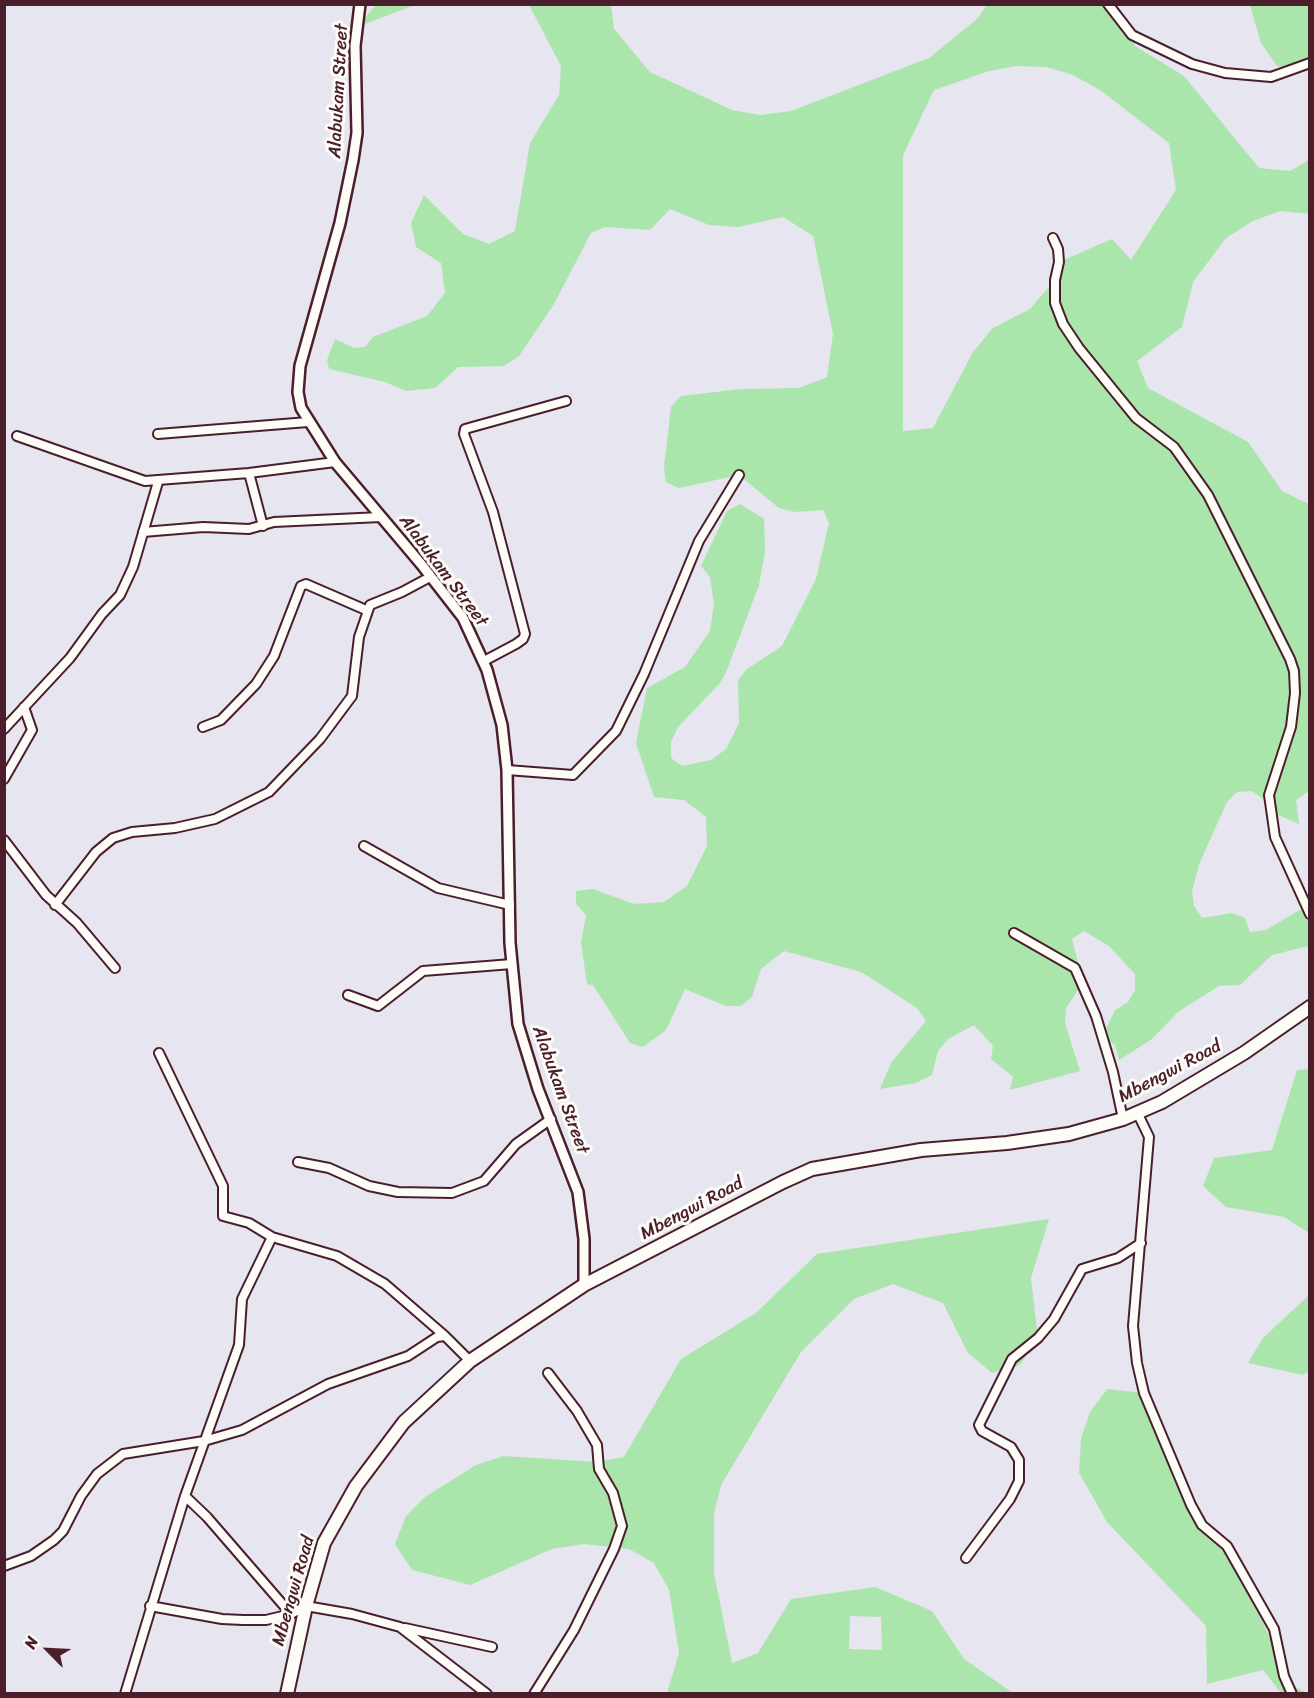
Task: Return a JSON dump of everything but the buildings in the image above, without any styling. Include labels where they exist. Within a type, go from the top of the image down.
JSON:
[{"type":"main road","name":"Mbengwi Road","points":[[287,1694],[306,1606],[324,1543],[356,1486],[404,1422],[470,1360],[584,1285],[783,1182],[812,1170],[921,1150],[1007,1143],[1069,1134],[1123,1119],[1162,1102],[1244,1053],[1310,1007]]},
{"type":"street","name":"Alabukam Street","points":[[360,4],[355,46],[357,133],[353,160],[340,223],[300,366],[298,392],[301,408],[308,422],[335,462],[463,618],[484,661],[501,725],[507,770],[512,964],[523,1044],[578,1192],[584,1239],[584,1285]]},
{"type":"street","points":[[1108,4],[1132,35],[1192,64],[1224,73],[1271,77],[1310,63]]},
{"type":"street","points":[[1053,238],[1058,249],[1059,262],[1055,280],[1055,303],[1063,324],[1079,348],[1136,418],[1174,447],[1208,495],[1290,659],[1294,671],[1295,693],[1291,726],[1269,795],[1275,837],[1281,856],[1310,914]]},
{"type":"street","points":[[484,661],[524,639],[525,633],[493,512],[464,434],[465,429],[566,401]]},
{"type":"street","points":[[158,434],[308,422]]},
{"type":"street","points":[[17,436],[128,477],[158,482],[335,462]]},
{"type":"street","points":[[249,473],[263,526]]},
{"type":"street","points":[[507,770],[573,775],[616,731],[644,674],[699,541],[739,475]]},
{"type":"street","points":[[4,729],[70,658],[102,614],[120,595],[133,567],[158,482]]},
{"type":"street","points":[[143,532],[203,527],[249,529],[274,522],[381,517]]},
{"type":"street","points":[[55,905],[96,852],[113,838],[132,832],[176,828],[215,819],[269,792],[320,740],[352,696],[359,637],[366,610],[370,605],[430,577]]},
{"type":"street","points":[[203,727],[221,720],[256,684],[274,656],[301,586],[306,584],[366,610]]},
{"type":"street","points":[[4,779],[32,730],[24,707]]},
{"type":"street","points":[[4,840],[24,869],[55,905],[77,923],[115,968]]},
{"type":"street","points":[[364,846],[396,867],[438,888],[510,906]]},
{"type":"street","points":[[1014,933],[1075,968],[1096,1016],[1123,1119]]},
{"type":"street","points":[[348,995],[378,1006],[423,971],[512,964]]},
{"type":"street","points":[[159,1053],[224,1186],[223,1216],[249,1223],[272,1237],[337,1256],[386,1284],[470,1360]]},
{"type":"street","points":[[1137,1112],[1149,1137],[1133,1326],[1137,1363],[1144,1393],[1191,1505],[1202,1524],[1227,1546],[1274,1629],[1284,1676],[1292,1694]]},
{"type":"street","points":[[298,1162],[339,1172],[369,1186],[398,1192],[452,1193],[484,1180],[516,1144],[551,1119]]},
{"type":"street","points":[[125,1694],[184,1496],[239,1345],[242,1299],[272,1237]]},
{"type":"street","points":[[966,1558],[1010,1499],[1019,1481],[1019,1460],[1011,1447],[982,1431],[980,1425],[1012,1359],[1038,1338],[1054,1320],[1082,1269],[1118,1258],[1141,1243]]},
{"type":"street","points":[[4,1566],[31,1556],[54,1540],[63,1531],[81,1496],[97,1474],[123,1454],[204,1441],[242,1430],[328,1384],[408,1356],[430,1340],[445,1336]]},
{"type":"street","points":[[534,1694],[573,1630],[614,1549],[622,1526],[612,1493],[599,1469],[597,1445],[577,1411],[548,1373]]},
{"type":"street","points":[[184,1496],[207,1517],[291,1614]]},
{"type":"street","points":[[150,1606],[222,1619],[266,1620],[291,1614],[306,1606],[352,1614],[400,1628],[492,1647]]},
{"type":"street","points":[[400,1628],[487,1694]]},
{"type":"green space","points":[[376,5],[415,5],[357,27]]},
{"type":"green space","points":[[529,5],[611,5],[614,29],[650,72],[732,110],[760,115],[791,111],[929,58],[976,20],[987,5],[1101,5],[1132,35],[1135,46],[1184,76],[1259,168],[1290,171],[1309,160],[1309,214],[1280,211],[1253,221],[1226,238],[1193,282],[1182,327],[1137,361],[1148,388],[1248,442],[1282,491],[1309,504],[1309,791],[1296,800],[1299,824],[1271,812],[1263,799],[1252,791],[1237,792],[1227,802],[1200,862],[1192,891],[1194,906],[1202,918],[1232,913],[1245,918],[1250,932],[1266,930],[1306,906],[1309,914],[1309,946],[1272,955],[1240,985],[1219,986],[1178,1012],[1152,1039],[1119,1060],[1115,1045],[1102,1037],[1115,1010],[1128,1002],[1135,990],[1135,974],[1109,946],[1084,931],[1072,939],[1083,982],[1066,1008],[1065,1023],[1080,1071],[1010,1090],[1013,1077],[991,1059],[993,1046],[974,1025],[948,1039],[938,1051],[932,1075],[916,1083],[880,1089],[891,1063],[926,1021],[917,1008],[861,972],[784,951],[761,969],[752,997],[741,1006],[726,1006],[685,989],[666,1030],[643,1047],[630,1043],[593,985],[587,984],[581,943],[586,915],[576,904],[576,891],[593,889],[634,904],[664,902],[687,886],[707,846],[706,817],[684,800],[654,797],[636,743],[647,688],[685,667],[710,631],[714,604],[710,577],[701,566],[727,511],[740,504],[764,519],[765,552],[759,585],[727,670],[720,683],[678,727],[671,742],[671,758],[682,766],[711,760],[726,749],[739,723],[738,680],[747,669],[782,646],[816,579],[829,523],[823,510],[794,512],[779,508],[739,475],[679,488],[666,482],[664,467],[671,407],[681,396],[741,389],[799,388],[827,377],[833,334],[813,236],[783,217],[738,227],[709,225],[670,209],[650,230],[605,227],[591,233],[554,304],[519,356],[504,366],[458,367],[435,388],[406,391],[385,382],[329,369],[327,360],[335,339],[354,348],[365,347],[373,337],[427,316],[445,293],[441,263],[416,247],[411,223],[424,195],[463,234],[489,244],[515,231],[530,143],[559,95],[561,66]],"holes":[[[1017,66],[1046,67],[1073,75],[1100,90],[1169,143],[1176,190],[1131,260],[1112,239],[1059,262],[1055,280],[1030,309],[993,328],[973,352],[933,428],[903,431],[903,155],[934,90],[989,71]]]},
{"type":"green space","points":[[1250,5],[1309,5],[1309,68],[1277,66],[1261,43]]},
{"type":"green space","points":[[1310,1069],[1309,1233],[1284,1217],[1226,1207],[1203,1186],[1214,1158],[1272,1150],[1297,1070]]},
{"type":"green space","points":[[1049,1219],[1031,1278],[1038,1338],[1020,1365],[992,1373],[968,1353],[943,1303],[893,1284],[854,1299],[801,1352],[721,1485],[714,1514],[714,1573],[732,1663],[758,1653],[791,1599],[875,1587],[932,1611],[964,1659],[1013,1693],[667,1693],[679,1653],[669,1590],[654,1563],[629,1549],[584,1544],[552,1549],[470,1585],[412,1570],[395,1544],[406,1516],[425,1497],[476,1465],[503,1456],[597,1462],[624,1457],[681,1359],[756,1313],[817,1254]],"holes":[[[850,1616],[881,1617],[882,1650],[849,1649]]]},
{"type":"green space","points":[[1309,1295],[1309,1371],[1303,1375],[1248,1363],[1263,1338]]},
{"type":"green space","points":[[1107,1389],[1144,1393],[1202,1525],[1227,1546],[1292,1686],[1308,1693],[1281,1693],[1263,1670],[1207,1684],[1206,1626],[1107,1522],[1079,1473],[1081,1438],[1090,1412]]}]
